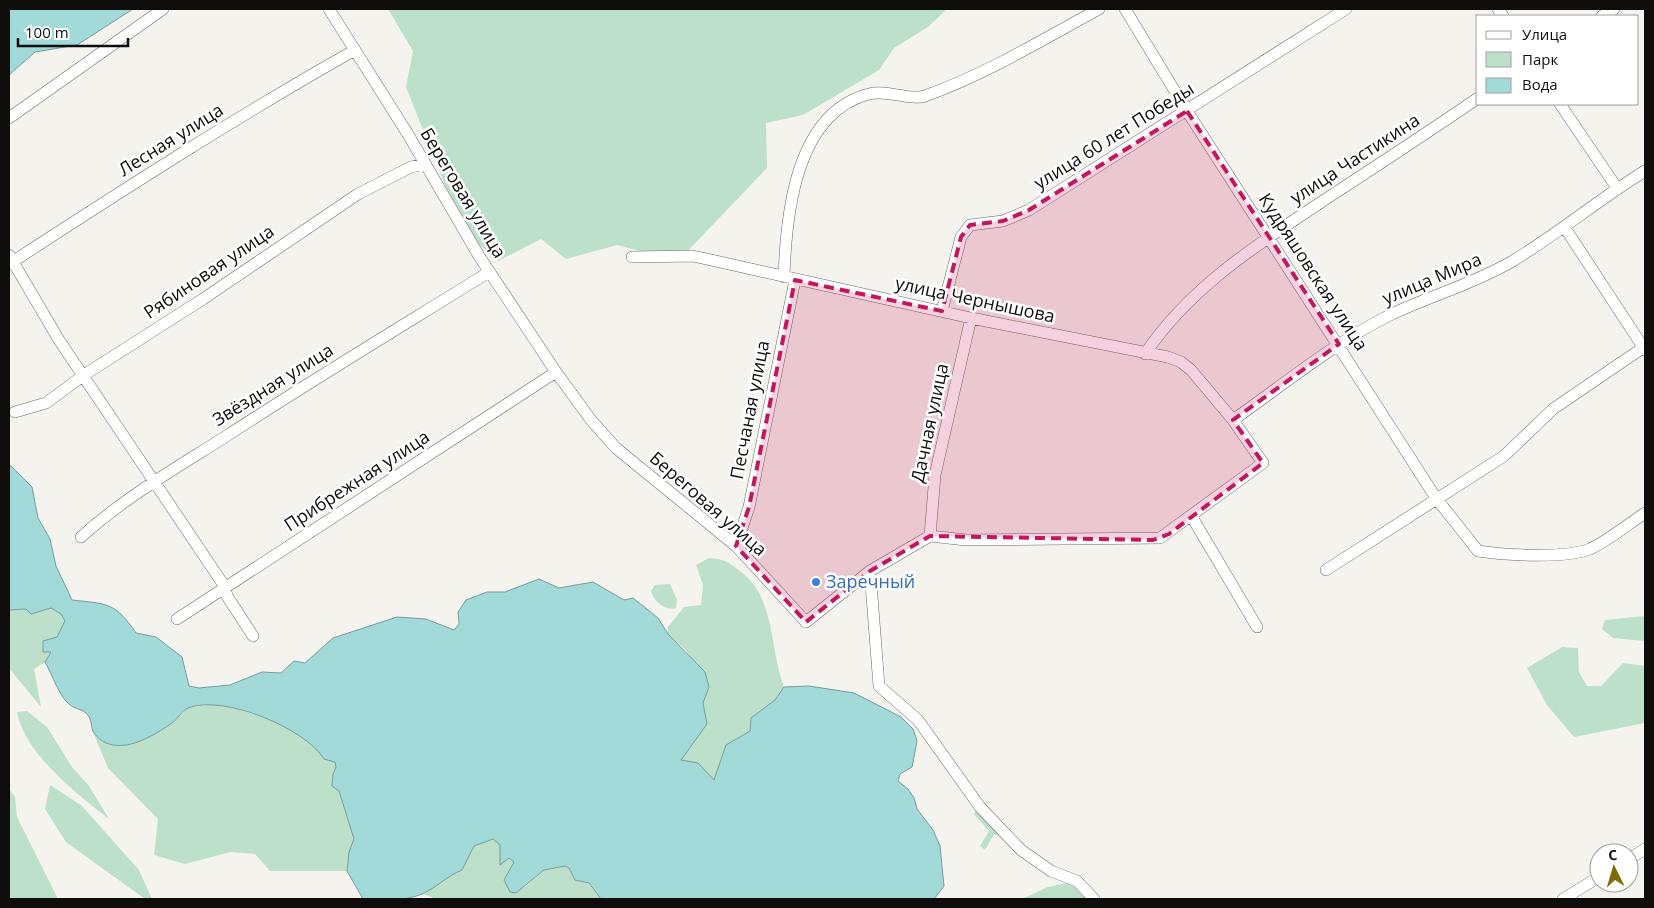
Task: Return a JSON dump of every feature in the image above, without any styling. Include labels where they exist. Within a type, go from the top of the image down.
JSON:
[{"type":"street","points":[[9,118],[162,9]]},
{"type":"street","name":"Береговая улица","points":[[329,9],[489,272],[556,372],[591,420],[616,448],[736,546],[806,622],[870,571],[930,536]]},
{"type":"street","name":"Песчаная улица","points":[[736,546],[749,507],[789,279],[786,232],[805,154],[829,116],[852,99],[871,93],[923,97],[1010,58],[1099,9]]},
{"type":"street","name":"Кудряшовская улица","points":[[1125,9],[1187,111],[1270,236],[1436,498],[1478,551],[1512,556],[1579,552],[1598,544],[1645,513]]},
{"type":"street","name":"улица 60 лет Победы","points":[[942,311],[961,237],[970,225],[1003,221],[1021,214],[1346,9]]},
{"type":"street","name":"Лесная улица","points":[[10,260],[278,94],[355,50]]},
{"type":"street","name":"улица Частикина","points":[[1145,354],[1162,327],[1213,278],[1270,236],[1476,99]]},
{"type":"street","points":[[1561,105],[1617,188]]},
{"type":"street","name":"Рябиновая улица","points":[[15,412],[46,403],[84,375],[203,299],[358,194],[411,167],[425,164]]},
{"type":"street","name":"улица Мира","points":[[1233,420],[1339,344],[1391,315],[1487,275],[1565,228],[1617,188],[1645,170]]},
{"type":"street","points":[[1326,570],[1504,456],[1553,409],[1644,349],[1565,228]]},
{"type":"street","name":"улица Чернышова","points":[[632,257],[693,256],[789,279],[1145,354],[1168,357],[1182,362],[1233,420],[1264,462],[1192,517]]},
{"type":"street","points":[[10,260],[153,483],[224,587],[227,596],[253,636]]},
{"type":"street","name":"Звёздная улица","points":[[81,537],[115,508],[153,483],[314,379],[489,272]]},
{"type":"street","name":"Дачная улица","points":[[930,536],[935,475],[971,318]]},
{"type":"street","name":"Прибрежная улица","points":[[176,619],[387,484],[556,372]]},
{"type":"street","points":[[930,536],[966,540],[1153,540],[1169,534],[1192,517],[1257,627]]},
{"type":"street","points":[[870,571],[879,686],[918,720],[980,807],[1021,850],[1050,871],[1077,881],[1094,899]]},
{"type":"street","points":[[1563,899],[1589,883]]},
{"type":"highlighted area","points":[[1187,111],[1339,344],[1233,420],[1263,463],[1169,534],[1153,540],[930,536],[870,571],[806,622],[736,546],[749,507],[795,280],[942,311],[961,237],[970,225],[1003,221],[1029,210]]},
{"type":"green space","points":[[388,9],[947,9],[928,27],[894,48],[879,70],[803,115],[766,123],[767,168],[678,261],[617,245],[566,259],[541,239],[498,261],[474,240],[445,185],[406,87],[413,51]]},
{"type":"green space","points":[[709,558],[723,560],[732,565],[752,582],[760,595],[770,624],[779,672],[784,687],[775,700],[751,718],[750,731],[726,745],[714,781],[681,760],[707,724],[703,703],[709,687],[686,650],[668,634],[668,627],[684,607],[701,605],[703,585],[696,565]]},
{"type":"green space","points":[[670,584],[677,600],[676,608],[672,609],[660,604],[654,598],[651,591],[655,585]]},
{"type":"green space","points":[[51,608],[61,614],[65,621],[45,662],[34,669],[41,707],[9,668],[9,610],[26,609],[31,614]]},
{"type":"green space","points":[[1645,616],[1645,641],[1613,638],[1602,629],[1605,620]]},
{"type":"green space","points":[[1562,647],[1578,648],[1579,672],[1587,686],[1601,686],[1623,663],[1645,666],[1645,723],[1574,737],[1547,705],[1527,668]]},
{"type":"green space","points":[[216,704],[276,722],[304,738],[316,748],[324,759],[335,762],[336,767],[333,774],[354,839],[349,852],[347,871],[270,871],[255,854],[231,852],[185,864],[154,855],[158,819],[108,768],[93,732],[102,741],[148,738],[173,723],[187,708]]},
{"type":"green space","points":[[27,711],[47,727],[72,767],[89,786],[109,819],[68,785],[41,758],[30,743],[17,712]]},
{"type":"green space","points":[[50,785],[82,806],[139,870],[152,899],[145,899],[66,842],[45,809]]},
{"type":"green space","points":[[9,789],[15,797],[17,817],[58,899],[9,899]]},
{"type":"green space","points":[[977,809],[1007,839],[994,834],[985,850],[980,846],[989,831],[974,814]]},
{"type":"green space","points":[[493,839],[500,845],[500,864],[509,858],[514,862],[524,888],[544,870],[565,866],[569,868],[575,880],[588,883],[601,899],[436,899],[423,894],[449,875],[462,870],[474,846]]},
{"type":"green space","points":[[1077,881],[1094,899],[1022,899],[1048,887]]},
{"type":"water","points":[[9,9],[133,9],[77,45],[35,52],[9,75]]},
{"type":"water","points":[[9,464],[32,487],[38,518],[50,539],[56,566],[72,600],[94,602],[109,606],[122,615],[136,633],[156,637],[182,657],[189,686],[199,688],[230,685],[262,672],[281,673],[294,661],[305,663],[333,638],[397,617],[426,619],[454,630],[459,624],[458,612],[466,600],[487,592],[505,592],[539,579],[559,588],[593,582],[624,600],[633,598],[658,618],[668,634],[705,672],[709,687],[703,703],[707,724],[681,760],[698,763],[714,780],[726,745],[750,731],[751,718],[775,700],[784,687],[809,686],[854,693],[901,717],[913,729],[917,741],[912,767],[900,774],[898,781],[908,789],[914,798],[917,809],[933,830],[940,846],[944,886],[934,899],[601,899],[589,883],[575,880],[569,868],[565,866],[544,870],[516,893],[510,892],[504,880],[514,862],[509,858],[500,865],[500,845],[493,839],[474,846],[462,870],[422,894],[400,899],[363,899],[347,871],[349,852],[354,839],[339,791],[332,786],[336,767],[335,762],[324,759],[314,747],[300,736],[262,717],[241,710],[203,705],[186,709],[172,723],[142,740],[120,746],[106,743],[100,739],[93,731],[88,715],[68,703],[45,662],[51,652],[43,652],[43,641],[57,637],[65,621],[61,614],[51,608],[31,614],[26,609],[9,610]]},
{"type":"place","name":"Заречный","points":[[816,582]]}]
